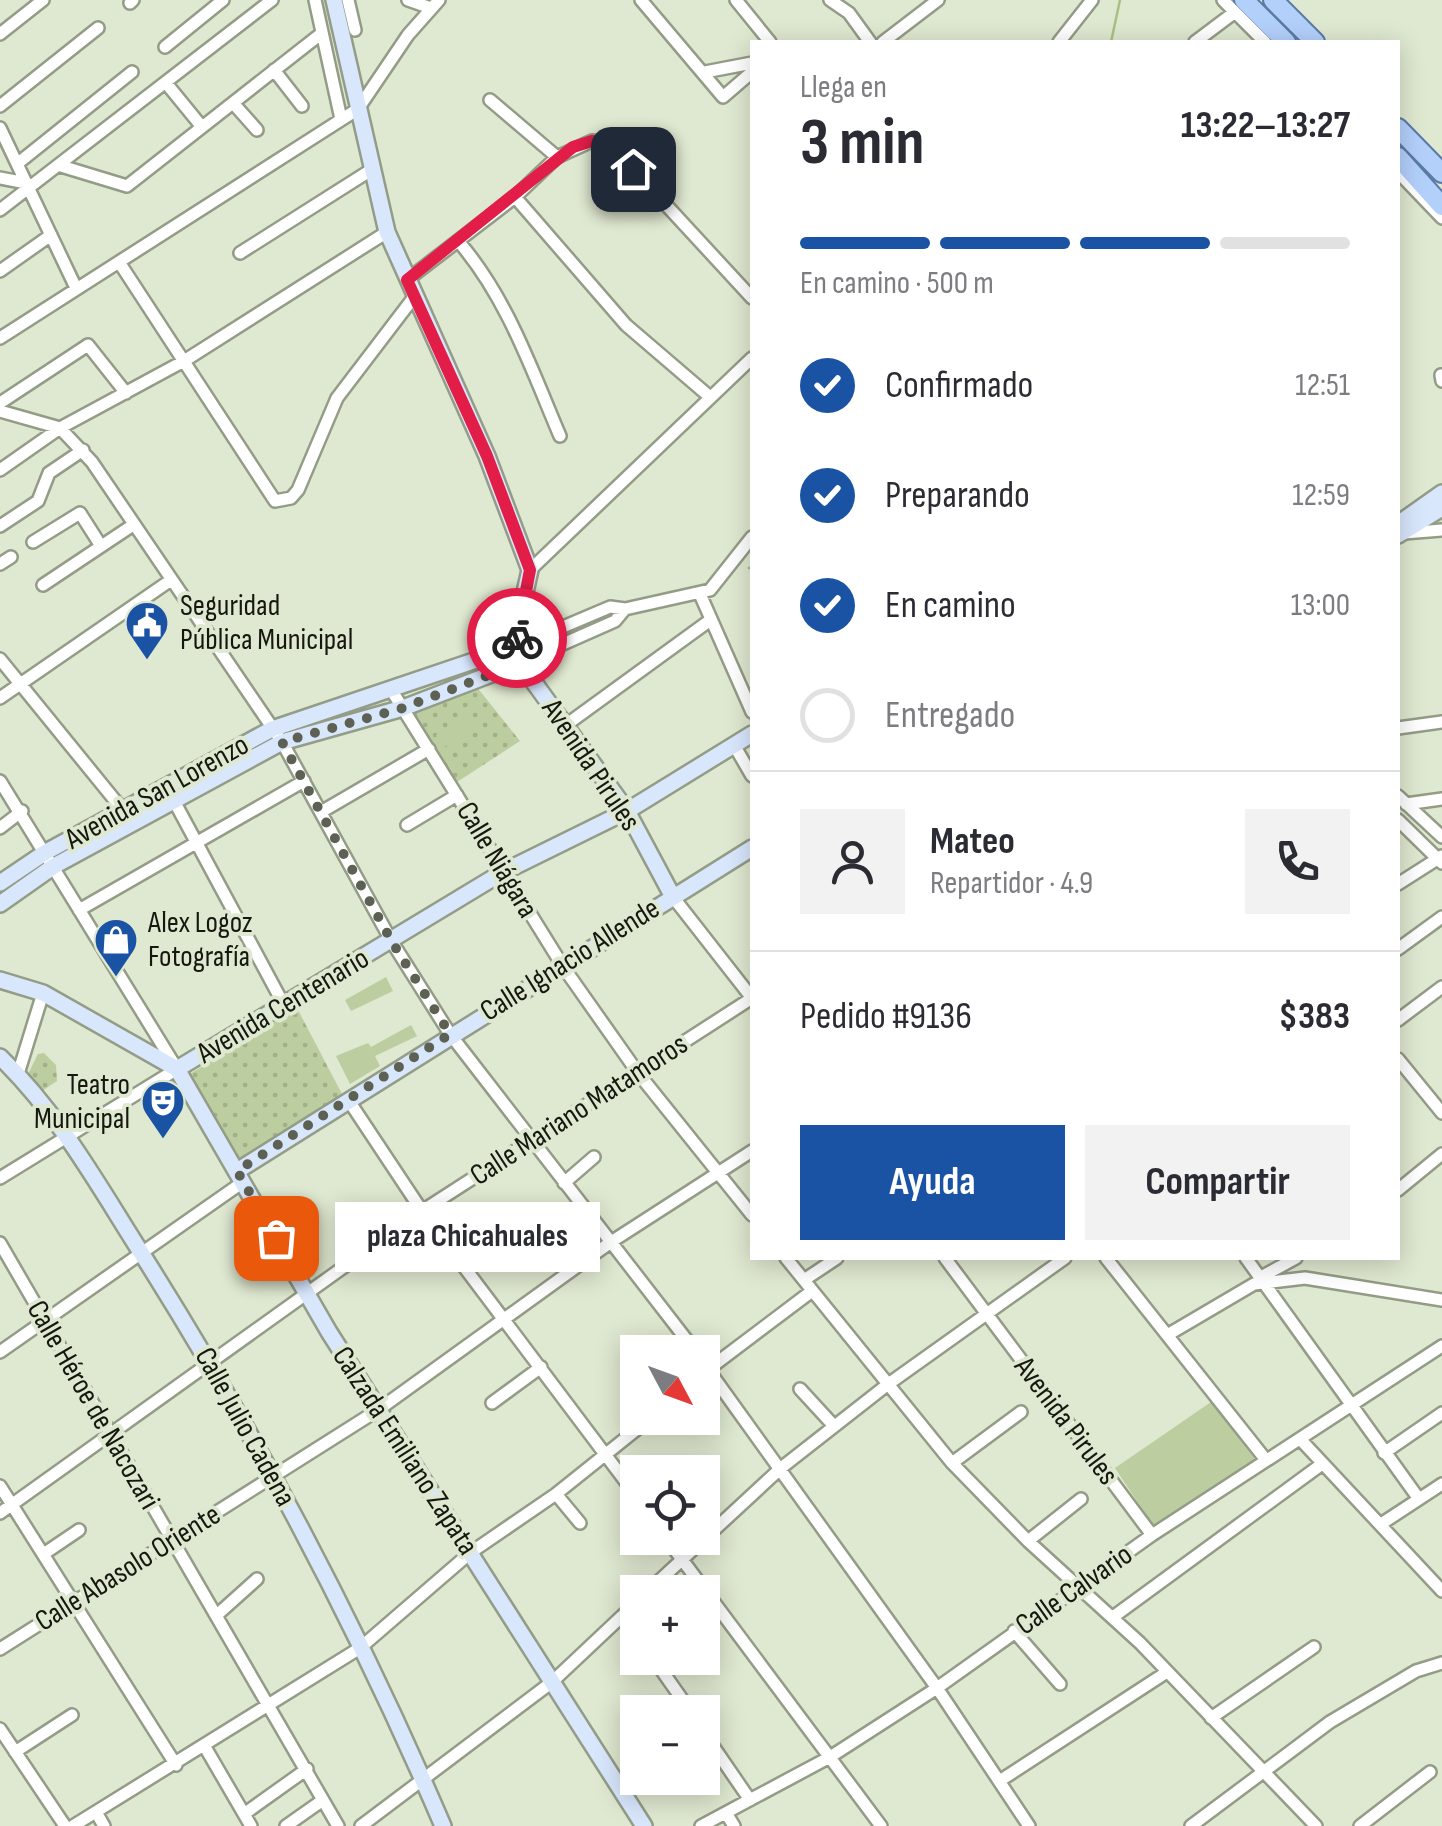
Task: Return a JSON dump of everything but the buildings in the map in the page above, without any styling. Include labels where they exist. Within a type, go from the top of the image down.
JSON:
[{"type":"main road","points":[[1273,0],[1312,40]]},
{"type":"main road","points":[[1239,6],[1283,40]]},
{"type":"main road","points":[[1400,130],[1442,173]]},
{"type":"main road","points":[[1400,159],[1442,206]]},
{"type":"street","points":[[0,34],[43,0]]},
{"type":"street","points":[[165,46],[224,0]]},
{"type":"street","points":[[0,210],[272,0]]},
{"type":"street","points":[[314,0],[341,119]]},
{"type":"street","points":[[334,0],[387,232],[487,456],[530,570],[750,360]]},
{"type":"street","points":[[348,0],[355,30]]},
{"type":"street","points":[[0,338],[358,109],[435,4],[408,0]]},
{"type":"street","points":[[641,0],[722,97],[750,74]]},
{"type":"street","points":[[736,0],[768,40]]},
{"type":"street","points":[[830,0],[849,13],[869,40]]},
{"type":"street","points":[[915,0],[918,16]]},
{"type":"street","points":[[886,40],[938,0]]},
{"type":"street","points":[[1060,40],[1092,0]]},
{"type":"street","points":[[1223,0],[1239,6],[1264,40]]},
{"type":"street","points":[[1198,40],[1239,6]]},
{"type":"street","points":[[0,106],[98,28]]},
{"type":"street","points":[[60,166],[127,186],[322,33]]},
{"type":"street","points":[[705,72],[750,63]]},
{"type":"street","points":[[274,70],[302,106]]},
{"type":"street","points":[[17,164],[132,72]]},
{"type":"street","points":[[166,83],[202,127]]},
{"type":"street","points":[[490,100],[557,157]]},
{"type":"street","points":[[233,103],[257,130]]},
{"type":"street","points":[[0,128],[76,288]]},
{"type":"street","points":[[407,280],[515,197],[557,157],[592,141],[609,143],[750,296]]},
{"type":"street","points":[[240,253],[371,170]]},
{"type":"street","points":[[1400,174],[1442,218]]},
{"type":"street","points":[[0,178],[28,187]]},
{"type":"street","points":[[515,197],[626,324],[710,397]]},
{"type":"street","points":[[0,470],[60,428],[184,361],[387,232]]},
{"type":"street","points":[[0,271],[51,236]]},
{"type":"street","points":[[459,242],[494,290],[516,332],[560,436]]},
{"type":"street","points":[[119,262],[275,501],[292,498],[298,490],[337,398],[414,297]]},
{"type":"street","points":[[0,403],[88,344],[126,393]]},
{"type":"street","points":[[0,412],[60,428],[83,450],[277,736],[392,942],[450,1034],[683,1335]]},
{"type":"street","points":[[0,526],[38,500],[49,474],[83,450]]},
{"type":"street","points":[[1400,530],[1442,493]]},
{"type":"street","points":[[1400,530],[1442,508]]},
{"type":"street","points":[[33,542],[80,513],[101,546]]},
{"type":"street","points":[[42,585],[133,525]]},
{"type":"street","points":[[1400,530],[1442,530]]},
{"type":"street","points":[[626,610],[700,594],[720,581],[750,540]]},
{"type":"street","name":"Avenida Pirules","points":[[530,570],[519,614],[520,663],[627,811],[672,897],[750,995]]},
{"type":"street","points":[[0,698],[171,580]]},
{"type":"street","points":[[700,594],[750,708]]},
{"type":"street","name":"Avenida San Lorenzo","points":[[0,904],[50,859],[122,809],[277,736],[518,646],[610,607],[626,610]]},
{"type":"street","name":"Avenida San Lorenzo","points":[[0,883],[173,800],[277,736],[403,708],[614,622],[626,610]]},
{"type":"street","points":[[566,725],[709,621]]},
{"type":"street","points":[[0,659],[122,809]]},
{"type":"street","name":"Calle Niágara","points":[[392,691],[564,968],[638,1073],[750,1212]]},
{"type":"street","points":[[1400,728],[1442,722]]},
{"type":"street","name":"Avenida Centenario","points":[[177,1069],[503,872],[627,811],[750,735]]},
{"type":"street","points":[[734,745],[750,773]]},
{"type":"street","points":[[321,812],[428,748]]},
{"type":"street","points":[[0,781],[22,811],[177,1069]]},
{"type":"street","points":[[79,910],[304,781]]},
{"type":"street","points":[[408,826],[457,795]]},
{"type":"street","points":[[1402,800],[1442,799]]},
{"type":"street","points":[[173,800],[284,1006]]},
{"type":"street","points":[[1402,800],[1442,837]]},
{"type":"street","points":[[0,828],[22,811]]},
{"type":"street","points":[[1400,822],[1440,859],[1400,883]]},
{"type":"street","name":"Calle Ignacio Allende","points":[[240,1176],[450,1034],[564,968],[750,849]]},
{"type":"street","points":[[1400,948],[1442,916]]},
{"type":"street","points":[[0,980],[43,993],[177,1069]]},
{"type":"street","points":[[1400,1018],[1442,987]]},
{"type":"street","points":[[18,1074],[43,993]]},
{"type":"street","name":"Calle Mariano Matamoros","points":[[0,1513],[422,1211],[750,999]]},
{"type":"street","name":"Calle Julio Cadena","points":[[0,1057],[68,1136],[212,1362],[360,1648],[443,1826]]},
{"type":"street","points":[[1400,1061],[1442,1112]]},
{"type":"street","points":[[0,1178],[177,1069]]},
{"type":"street","name":"Calzada Emiliano Zapata","points":[[177,1069],[378,1410],[644,1826]]},
{"type":"street","points":[[349,1100],[422,1211],[620,1472]]},
{"type":"street","name":"Calle Abasolo Oriente","points":[[0,1649],[73,1599],[274,1478],[378,1410],[611,1242],[750,1152]]},
{"type":"street","points":[[1400,1188],[1442,1154]]},
{"type":"street","points":[[564,1183],[594,1157]]},
{"type":"street","points":[[0,1352],[142,1254],[240,1176]]},
{"type":"street","name":"Calle Héroe de Nacozari","points":[[0,1243],[338,1826]]},
{"type":"street","points":[[788,1260],[952,1463],[1028,1541],[1113,1617],[1316,1826]]},
{"type":"street","points":[[720,1356],[835,1260]]},
{"type":"street","name":"Avenida Pirules","points":[[946,1260],[1152,1535]]},
{"type":"street","points":[[666,1575],[781,1468],[888,1385],[1062,1260]]},
{"type":"street","points":[[1108,1260],[1266,1460]]},
{"type":"street","points":[[1247,1260],[1419,1499]]},
{"type":"street","points":[[1168,1334],[1293,1260]]},
{"type":"street","points":[[1262,1280],[1305,1278],[1442,1300]]},
{"type":"street","name":"Calle Calvario","points":[[701,1826],[830,1757],[937,1688],[1152,1535],[1442,1346]]},
{"type":"street","points":[[492,1403],[541,1366]]},
{"type":"street","points":[[720,1388],[937,1688],[1029,1826]]},
{"type":"street","points":[[800,1389],[834,1426]]},
{"type":"street","points":[[952,1463],[1020,1412]]},
{"type":"street","points":[[1384,1453],[1442,1413]]},
{"type":"street","points":[[73,1826],[271,1708],[360,1648],[470,1553],[556,1494],[630,1435]]},
{"type":"street","points":[[1300,1439],[1442,1591]]},
{"type":"street","points":[[1113,1617],[1322,1464]]},
{"type":"street","points":[[1381,1524],[1442,1484]]},
{"type":"street","points":[[0,1486],[176,1765]]},
{"type":"street","points":[[556,1494],[580,1524]]},
{"type":"street","points":[[1028,1541],[1081,1499]]},
{"type":"street","points":[[45,1552],[78,1530]]},
{"type":"street","points":[[678,1555],[880,1826]]},
{"type":"street","points":[[218,1614],[257,1579]]},
{"type":"street","points":[[361,1826],[552,1682],[620,1618]]},
{"type":"street","points":[[1014,1632],[1060,1684]]},
{"type":"street","points":[[1210,1718],[1314,1648]]},
{"type":"street","points":[[1190,1826],[1345,1713],[1416,1670],[1442,1663]]},
{"type":"street","points":[[1000,1780],[1167,1672]]},
{"type":"street","points":[[15,1752],[72,1715]]},
{"type":"street","points":[[0,1729],[64,1826]]},
{"type":"street","points":[[205,1748],[248,1820],[307,1770]]},
{"type":"street","points":[[720,1756],[750,1800]]},
{"type":"street","points":[[1360,1826],[1430,1772]]},
{"type":"street","points":[[286,1826],[323,1800]]},
{"type":"street","points":[[96,1812],[104,1826]]},
{"type":"street","points":[[726,1813],[734,1826]]},
{"type":"green space","points":[[476,686],[520,741],[454,784],[409,709]]},
{"type":"green space","points":[[468,715],[475,728],[443,748],[436,735]]},
{"type":"green space","points":[[386,977],[393,991],[351,1011],[345,1000]]},
{"type":"green space","points":[[297,1008],[343,1096],[236,1167],[185,1077]]},
{"type":"green space","points":[[411,1025],[417,1036],[375,1056],[380,1066],[350,1084],[336,1056],[368,1043],[371,1047]]},
{"type":"green space","points":[[44,1053],[56,1065],[57,1081],[39,1093],[27,1076],[38,1054]]},
{"type":"green space","points":[[1211,1402],[1257,1462],[1156,1530],[1115,1468]]},
{"type":"waterway","points":[[1111,40],[1120,0]]},
{"type":"way so far","points":[[276,1238],[237,1171],[450,1034],[392,942],[282,742],[403,708],[520,663],[517,638]]},
{"type":"place","name":"Seguridad Pública Municipal","points":[[147,661]]},
{"type":"place","name":"Alex Logoz Fotografía","points":[[116,978]]},
{"type":"place","name":"Teatro Municipal","points":[[163,1140]]},
{"type":"place","name":"plaza Chicahuales","points":[[276,1238]]},
{"type":"route","points":[[517,638],[530,570],[487,456],[407,280],[573,147],[592,141],[609,143],[633,169]]}]
